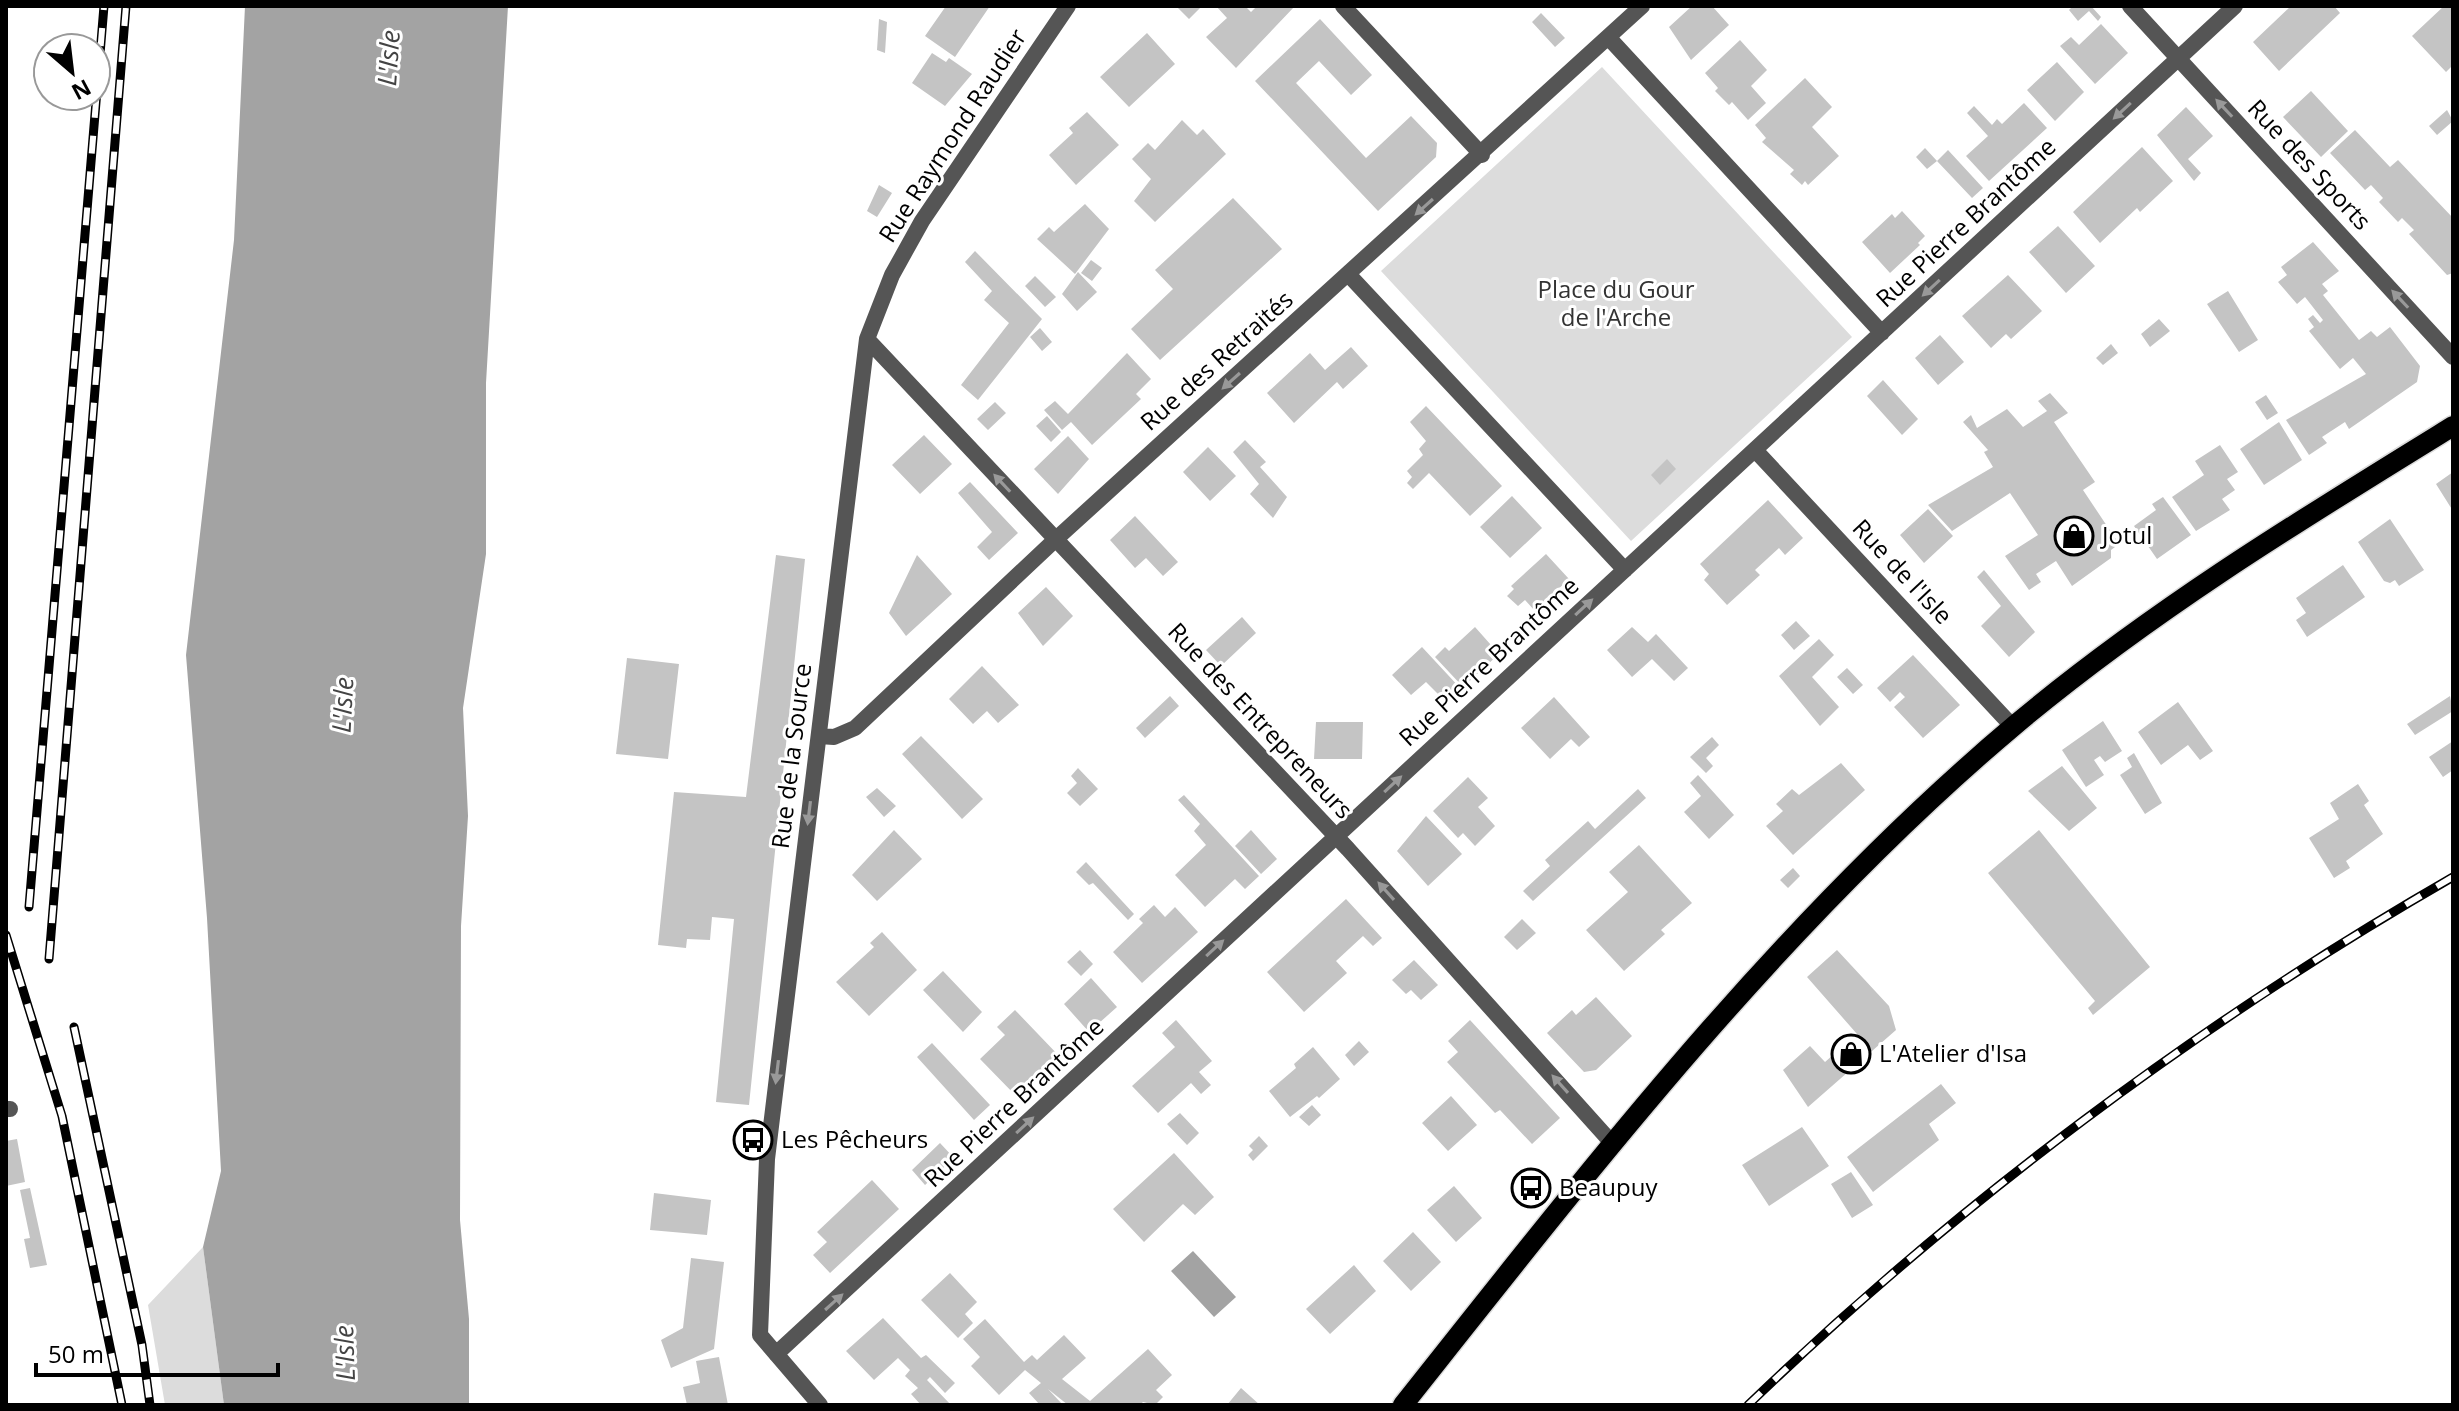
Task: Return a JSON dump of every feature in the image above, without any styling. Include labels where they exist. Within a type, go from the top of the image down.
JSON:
[{"type":"main road","points":[[1403,1405],[1612,1143],[1715,1026],[1887,841],[2013,727],[2167,607],[2453,426]]},
{"type":"street","name":"Rue Raymond Raudier","points":[[867,339],[892,275],[922,221],[1068,6]]},
{"type":"street","points":[[1343,6],[1482,155]]},
{"type":"street","name":"Rue des Retraités","points":[[819,736],[834,737],[855,728],[1056,539],[1482,155],[1642,6]]},
{"type":"street","name":"Rue des Sports","points":[[2130,6],[2453,357]]},
{"type":"street","name":"Rue Pierre Brantôme","points":[[776,1354],[2235,6]]},
{"type":"street","points":[[1608,37],[1882,333]]},
{"type":"street","points":[[1348,274],[1625,570]]},
{"type":"street","name":"Rue des Entrepreneurs","points":[[867,339],[1336,836],[1612,1143]]},
{"type":"street","name":"Rue de la Source","points":[[820,1405],[760,1335],[765,1178],[867,339]]},
{"type":"street","name":"Rue de l'Isle","points":[[1755,450],[2013,727]]},
{"type":"green space","name":"Place du Gour de l'Arche","points":[[1602,67],[1852,337],[1631,541],[1381,271]]},
{"type":"green space","points":[[203,1247],[224,1405],[165,1405],[148,1305]]},
{"type":"water","name":"L'Isle","points":[[245,6],[508,6],[486,383],[486,554],[463,708],[468,816],[461,926],[460,1220],[469,1319],[469,1405],[224,1405],[203,1247],[221,1171],[207,918],[186,655],[234,240]]},
{"type":"water","points":[[1193,1251],[1236,1297],[1214,1317],[1171,1271]]},
{"type":"building","points":[[946,6],[990,6],[955,57],[925,36]]},
{"type":"building","points":[[1176,6],[1202,6],[1189,19]]},
{"type":"building","points":[[1216,6],[1245,6],[1251,12],[1257,6],[1295,6],[1236,68],[1206,37],[1227,18]]},
{"type":"building","points":[[1692,6],[1712,6],[1729,25],[1691,60],[1669,27]]},
{"type":"building","points":[[2073,6],[2091,6],[2101,17],[2098,21],[2089,11],[2078,21],[2069,10]]},
{"type":"building","points":[[2291,6],[2334,6],[2340,13],[2279,71],[2253,42]]},
{"type":"building","points":[[2444,6],[2453,6],[2453,65],[2446,72],[2412,36]]},
{"type":"building","points":[[1541,13],[1565,38],[1555,47],[1532,22]]},
{"type":"building","points":[[879,19],[887,22],[885,53],[877,50]]},
{"type":"building","points":[[1320,19],[1372,75],[1351,95],[1319,61],[1296,83],[1366,158],[1411,116],[1437,143],[1436,157],[1378,211],[1255,81]]},
{"type":"building","points":[[2101,24],[2128,53],[2095,84],[2060,46],[2071,37],[2079,45]]},
{"type":"building","points":[[1147,33],[1175,64],[1129,107],[1100,77]]},
{"type":"building","points":[[1740,40],[1767,70],[1751,86],[1766,103],[1748,120],[1732,102],[1729,105],[1715,91],[1718,88],[1705,73]]},
{"type":"building","points":[[932,53],[946,62],[949,58],[972,74],[945,106],[912,83]]},
{"type":"building","points":[[2057,62],[2084,92],[2055,121],[2027,90]]},
{"type":"building","points":[[1805,78],[1832,107],[1812,127],[1839,156],[1808,185],[1805,181],[1802,185],[1790,174],[1794,170],[1762,142],[1766,138],[1755,125]]},
{"type":"building","points":[[2311,91],[2348,131],[2321,157],[2283,117]]},
{"type":"building","points":[[2024,103],[2047,128],[1989,181],[1966,156],[1988,136],[1967,113],[1974,106],[1992,125],[1997,119],[2002,124]]},
{"type":"building","points":[[2186,107],[2213,136],[2188,159],[2201,173],[2194,181],[2157,135]]},
{"type":"building","points":[[2447,110],[2453,121],[2437,135],[2429,126]]},
{"type":"building","points":[[1087,112],[1119,145],[1076,185],[1049,155],[1073,133],[1069,128]]},
{"type":"building","points":[[1182,120],[1197,135],[1203,129],[1226,154],[1155,222],[1134,201],[1151,179],[1132,159],[1148,143],[1155,150]]},
{"type":"building","points":[[2355,130],[2390,167],[2398,160],[2453,218],[2453,273],[2447,275],[2409,234],[2414,230],[2402,218],[2398,222],[2379,202],[2383,198],[2371,185],[2365,190],[2330,153]]},
{"type":"building","points":[[2142,147],[2173,181],[2140,212],[2137,208],[2100,243],[2073,212]]},
{"type":"building","points":[[1925,148],[1937,161],[1927,169],[1916,157]]},
{"type":"building","points":[[1948,150],[1983,188],[1972,198],[1937,161]]},
{"type":"building","points":[[879,185],[892,193],[877,217],[867,211]]},
{"type":"building","points":[[1233,198],[1282,249],[1160,360],[1131,329],[1173,289],[1155,270]]},
{"type":"building","points":[[1085,204],[1109,229],[1075,274],[1037,239],[1049,227],[1054,232]]},
{"type":"building","points":[[1902,211],[1925,236],[1918,243],[1920,245],[1890,273],[1862,242],[1892,214],[1895,218]]},
{"type":"building","points":[[2058,226],[2095,266],[2066,293],[2029,252]]},
{"type":"building","points":[[2313,242],[2339,271],[2322,284],[2328,291],[2323,295],[2359,340],[2371,331],[2377,337],[2390,327],[2420,366],[2417,382],[2349,429],[2345,422],[2322,437],[2327,443],[2309,455],[2286,420],[2366,374],[2353,358],[2340,369],[2309,331],[2314,327],[2308,319],[2313,315],[2320,323],[2323,320],[2305,297],[2297,304],[2278,282],[2287,275],[2281,267]]},
{"type":"building","points":[[975,251],[1042,319],[978,400],[961,385],[1009,323],[984,300],[992,291],[965,262]]},
{"type":"building","points":[[1091,260],[1102,268],[1092,281],[1081,273]]},
{"type":"building","points":[[1078,272],[1097,292],[1077,311],[1062,294]]},
{"type":"building","points":[[2008,275],[2042,311],[2011,339],[2006,334],[1991,348],[1962,316]]},
{"type":"building","points":[[1035,276],[1056,297],[1045,307],[1025,286]]},
{"type":"building","points":[[2228,291],[2258,340],[2239,352],[2207,304]]},
{"type":"building","points":[[2159,319],[2170,331],[2150,347],[2141,334]]},
{"type":"building","points":[[1040,328],[1052,342],[1042,351],[1030,337]]},
{"type":"building","points":[[1940,335],[1964,362],[1938,385],[1915,358]]},
{"type":"building","points":[[2111,344],[2118,353],[2103,365],[2096,358]]},
{"type":"building","points":[[1351,347],[1368,366],[1343,389],[1337,382],[1294,423],[1267,393],[1310,353],[1325,370]]},
{"type":"building","points":[[1127,353],[1151,379],[1136,394],[1141,399],[1092,445],[1071,422],[1062,430],[1044,410],[1055,401],[1068,414]]},
{"type":"building","points":[[1883,380],[1918,419],[1902,435],[1867,396]]},
{"type":"building","points":[[2050,393],[2068,413],[2054,422],[2095,482],[2083,490],[2119,544],[2111,550],[2111,558],[2072,586],[2056,561],[2036,574],[2041,582],[2029,590],[2005,556],[2038,535],[2010,493],[1952,531],[1928,505],[1993,467],[1984,452],[1988,450],[1963,422],[1971,415],[1977,428],[2007,409],[2023,427],[2047,411],[2038,401]]},
{"type":"building","points":[[2266,395],[2278,413],[2267,420],[2255,402]]},
{"type":"building","points":[[995,402],[1006,413],[988,430],[977,419]]},
{"type":"building","points":[[1426,406],[1502,486],[1470,516],[1429,473],[1413,489],[1407,483],[1412,477],[1407,471],[1423,455],[1419,449],[1426,441],[1410,422]]},
{"type":"building","points":[[1047,416],[1061,432],[1051,442],[1036,426]]},
{"type":"building","points":[[2279,422],[2302,460],[2264,485],[2240,449]]},
{"type":"building","points":[[924,435],[952,464],[920,494],[892,465]]},
{"type":"building","points":[[1068,436],[1089,459],[1058,494],[1034,469]]},
{"type":"building","points":[[1245,440],[1266,462],[1260,467],[1287,497],[1273,518],[1250,494],[1259,484],[1233,452]]},
{"type":"building","points":[[2220,445],[2238,472],[2227,479],[2235,490],[2222,499],[2230,510],[2196,531],[2172,497],[2204,475],[2195,461]]},
{"type":"building","points":[[1208,447],[1236,476],[1210,501],[1183,472]]},
{"type":"building","points":[[1667,459],[1676,469],[1660,485],[1651,475]]},
{"type":"building","points":[[2453,472],[2453,511],[2436,484]]},
{"type":"building","points":[[970,482],[1018,533],[989,560],[977,547],[992,532],[958,493]]},
{"type":"building","points":[[1512,496],[1542,528],[1510,558],[1480,527]]},
{"type":"building","points":[[2163,497],[2191,535],[2157,559],[2134,526],[2156,510],[2152,504]]},
{"type":"building","points":[[1768,500],[1803,538],[1785,555],[1779,548],[1755,570],[1760,575],[1727,605],[1704,580],[1709,574],[1700,564]]},
{"type":"building","points":[[1928,509],[1953,536],[1924,563],[1900,535]]},
{"type":"building","points":[[1135,516],[1178,562],[1163,576],[1146,558],[1135,568],[1110,540]]},
{"type":"building","points":[[2390,519],[2424,570],[2399,586],[2395,580],[2390,583],[2384,581],[2358,542]]},
{"type":"building","points":[[1546,554],[1569,579],[1535,611],[1525,600],[1518,606],[1507,596],[1514,589],[1511,586]]},
{"type":"building","points":[[776,555],[805,559],[749,1105],[716,1102],[734,919],[712,917],[710,940],[687,939],[686,948],[658,945],[674,792],[746,797]]},
{"type":"building","points":[[917,555],[952,594],[906,636],[889,613]]},
{"type":"building","points":[[2343,565],[2365,597],[2307,637],[2296,620],[2306,613],[2296,598]]},
{"type":"building","points":[[1984,570],[2035,632],[2009,657],[1981,626],[2001,606],[1977,577]]},
{"type":"building","points":[[1046,587],[1073,616],[1043,646],[1018,613]]},
{"type":"building","points":[[1242,617],[1256,633],[1221,666],[1206,650]]},
{"type":"building","points":[[1796,621],[1810,636],[1794,650],[1781,635]]},
{"type":"building","points":[[1475,627],[1499,654],[1463,687],[1435,657],[1445,647],[1449,651]]},
{"type":"building","points":[[1632,627],[1648,642],[1656,634],[1688,668],[1674,681],[1652,659],[1632,677],[1607,650]]},
{"type":"building","points":[[1819,639],[1834,655],[1812,677],[1839,707],[1820,726],[1779,676]]},
{"type":"building","points":[[1422,647],[1461,689],[1446,702],[1426,682],[1411,695],[1392,675]]},
{"type":"building","points":[[1913,655],[1960,705],[1923,738],[1894,707],[1905,697],[1900,692],[1890,702],[1877,688]]},
{"type":"building","points":[[627,658],[679,664],[668,759],[616,754]]},
{"type":"building","points":[[982,666],[1019,705],[998,723],[987,711],[973,724],[949,699]]},
{"type":"building","points":[[1847,668],[1863,685],[1853,694],[1837,677]]},
{"type":"building","points":[[1170,696],[1179,706],[1145,738],[1136,728]]},
{"type":"building","points":[[2450,696],[2453,711],[2415,735],[2407,724]]},
{"type":"building","points":[[1554,697],[1590,737],[1579,747],[1571,739],[1550,759],[1521,728]]},
{"type":"building","points":[[2178,702],[2213,751],[2200,760],[2188,745],[2161,765],[2138,732]]},
{"type":"building","points":[[2103,721],[2122,751],[2105,762],[2100,756],[2094,760],[2104,775],[2086,787],[2062,750]]},
{"type":"building","points":[[1316,722],[1363,722],[1362,759],[1314,759]]},
{"type":"building","points":[[921,736],[983,799],[962,819],[902,754]]},
{"type":"building","points":[[1712,737],[1719,745],[1706,758],[1713,766],[1706,773],[1690,757]]},
{"type":"building","points":[[2453,741],[2453,770],[2443,777],[2429,757]]},
{"type":"building","points":[[2134,753],[2162,803],[2145,814],[2120,775],[2132,767],[2127,758]]},
{"type":"building","points":[[1841,763],[1865,790],[1793,855],[1766,826],[1783,811],[1776,804],[1792,789],[1799,795]]},
{"type":"building","points":[[2062,766],[2097,808],[2069,831],[2028,791]]},
{"type":"building","points":[[1078,768],[1098,789],[1080,806],[1067,793],[1077,783],[1071,776]]},
{"type":"building","points":[[1698,775],[1734,815],[1709,839],[1684,812],[1701,796],[1690,783]]},
{"type":"building","points":[[1468,777],[1488,798],[1478,807],[1495,826],[1475,846],[1463,833],[1458,838],[1433,811]]},
{"type":"building","points":[[2358,784],[2369,801],[2364,805],[2383,834],[2346,861],[2350,868],[2334,878],[2309,838],[2339,819],[2330,803]]},
{"type":"building","points":[[877,788],[896,806],[884,817],[866,797]]},
{"type":"building","points":[[1638,789],[1646,798],[1533,901],[1523,891],[1550,866],[1545,860],[1588,821],[1595,829]]},
{"type":"building","points":[[1184,795],[1259,876],[1245,889],[1235,879],[1205,907],[1175,875],[1206,845],[1194,831],[1200,824],[1178,800]]},
{"type":"building","points":[[1426,816],[1462,854],[1428,886],[1397,851]]},
{"type":"building","points":[[894,830],[922,859],[877,901],[852,875]]},
{"type":"building","points":[[1251,830],[1277,859],[1261,874],[1235,846]]},
{"type":"building","points":[[2039,830],[2150,967],[2093,1015],[2088,1008],[2095,1001],[1988,873]]},
{"type":"building","points":[[1639,845],[1692,903],[1661,930],[1665,934],[1624,971],[1586,930],[1628,892],[1609,872]]},
{"type":"building","points":[[1086,862],[1134,914],[1128,920],[1093,883],[1089,885],[1076,872]]},
{"type":"building","points":[[1793,868],[1800,876],[1788,888],[1780,880]]},
{"type":"building","points":[[1346,899],[1382,938],[1373,946],[1363,936],[1336,961],[1347,973],[1304,1012],[1267,972]]},
{"type":"building","points":[[1154,905],[1165,917],[1175,907],[1198,932],[1142,983],[1113,952],[1143,923],[1139,919]]},
{"type":"building","points":[[1522,919],[1536,933],[1517,950],[1504,937]]},
{"type":"building","points":[[882,932],[917,970],[869,1016],[836,982],[874,947],[870,943]]},
{"type":"building","points":[[1080,950],[1093,964],[1081,976],[1067,962]]},
{"type":"building","points":[[1837,950],[1889,1006],[1896,1030],[1808,1107],[1783,1070],[1810,1046],[1825,1062],[1857,1034],[1807,977]]},
{"type":"building","points":[[1414,960],[1438,985],[1421,1000],[1411,990],[1406,994],[1392,980]]},
{"type":"building","points":[[943,971],[982,1012],[963,1032],[923,990]]},
{"type":"building","points":[[1091,978],[1117,1007],[1089,1032],[1064,1004]]},
{"type":"building","points":[[1596,997],[1632,1036],[1596,1070],[1584,1072],[1547,1033],[1572,1010],[1576,1015]]},
{"type":"building","points":[[1015,1010],[1061,1058],[1018,1098],[980,1059],[1005,1035],[997,1027]]},
{"type":"building","points":[[1176,1020],[1212,1061],[1199,1072],[1211,1085],[1201,1094],[1191,1083],[1158,1113],[1132,1086],[1175,1047],[1162,1033]]},
{"type":"building","points":[[1470,1020],[1560,1118],[1532,1144],[1500,1110],[1495,1113],[1447,1062],[1458,1052],[1448,1041]]},
{"type":"building","points":[[1359,1041],[1369,1052],[1354,1066],[1345,1055]]},
{"type":"building","points":[[932,1043],[990,1105],[974,1120],[917,1057]]},
{"type":"building","points":[[1313,1047],[1340,1079],[1319,1098],[1317,1096],[1290,1117],[1269,1091],[1296,1068],[1294,1064]]},
{"type":"building","points":[[1941,1084],[1956,1103],[1929,1124],[1939,1140],[1873,1192],[1847,1157]]},
{"type":"building","points":[[1451,1096],[1477,1125],[1448,1151],[1422,1123]]},
{"type":"building","points":[[1312,1105],[1321,1115],[1309,1126],[1299,1117]]},
{"type":"building","points":[[1180,1113],[1199,1133],[1187,1145],[1167,1124]]},
{"type":"building","points":[[1802,1127],[1829,1166],[1769,1206],[1742,1165]]},
{"type":"building","points":[[1259,1136],[1268,1146],[1253,1161],[1248,1155],[1253,1150],[1249,1146]]},
{"type":"building","points":[[17,1139],[25,1182],[6,1186],[6,1141]]},
{"type":"building","points":[[940,1143],[954,1158],[925,1185],[912,1170]]},
{"type":"building","points":[[1174,1153],[1214,1197],[1195,1215],[1183,1204],[1144,1242],[1113,1209]]},
{"type":"building","points":[[1851,1172],[1873,1205],[1852,1218],[1831,1184]]},
{"type":"building","points":[[872,1180],[899,1209],[830,1273],[813,1255],[827,1242],[817,1232]]},
{"type":"building","points":[[1454,1186],[1482,1218],[1456,1242],[1427,1210]]},
{"type":"building","points":[[30,1188],[47,1265],[30,1268],[24,1239],[30,1238],[20,1190]]},
{"type":"building","points":[[654,1193],[711,1200],[707,1235],[650,1230]]},
{"type":"building","points":[[1413,1232],[1441,1262],[1411,1291],[1383,1261]]},
{"type":"building","points":[[691,1258],[724,1262],[714,1349],[671,1368],[661,1340],[683,1328]]},
{"type":"building","points":[[1354,1265],[1376,1291],[1330,1334],[1306,1309]]},
{"type":"building","points":[[950,1273],[977,1302],[965,1314],[973,1323],[958,1338],[921,1300]]},
{"type":"building","points":[[883,1318],[921,1358],[926,1355],[955,1383],[945,1393],[930,1377],[927,1380],[951,1405],[921,1405],[911,1394],[918,1388],[905,1376],[910,1370],[898,1358],[874,1380],[846,1351]]},
{"type":"building","points":[[985,1319],[1024,1362],[1032,1355],[1037,1360],[1064,1335],[1086,1358],[1062,1379],[1090,1401],[1148,1349],[1172,1375],[1156,1390],[1163,1397],[1155,1405],[1143,1402],[1140,1405],[1068,1405],[1048,1389],[1063,1405],[1040,1405],[1029,1393],[1041,1383],[1025,1370],[999,1395],[971,1366],[980,1357],[963,1339]]},
{"type":"building","points":[[719,1357],[728,1405],[687,1405],[683,1387],[700,1383],[696,1361]]},
{"type":"building","points":[[1241,1388],[1260,1405],[1227,1405]]},
{"type":"railway","points":[[29,907],[104,6]]},
{"type":"railway","points":[[49,959],[126,6]]},
{"type":"railway","points":[[1748,1405],[1911,1257],[2084,1120],[2265,993],[2453,877]]},
{"type":"railway","points":[[6,935],[62,1116],[122,1405]]},
{"type":"railway","points":[[74,1027],[142,1345],[150,1405]]},
{"type":"place","name":"Jotul","points":[[2074,536]]},
{"type":"place","name":"L'Atelier d'Isa","points":[[1851,1054]]},
{"type":"place","name":"Les Pêcheurs","points":[[753,1140]]},
{"type":"place","name":"Beaupuy","points":[[1531,1188]]}]
